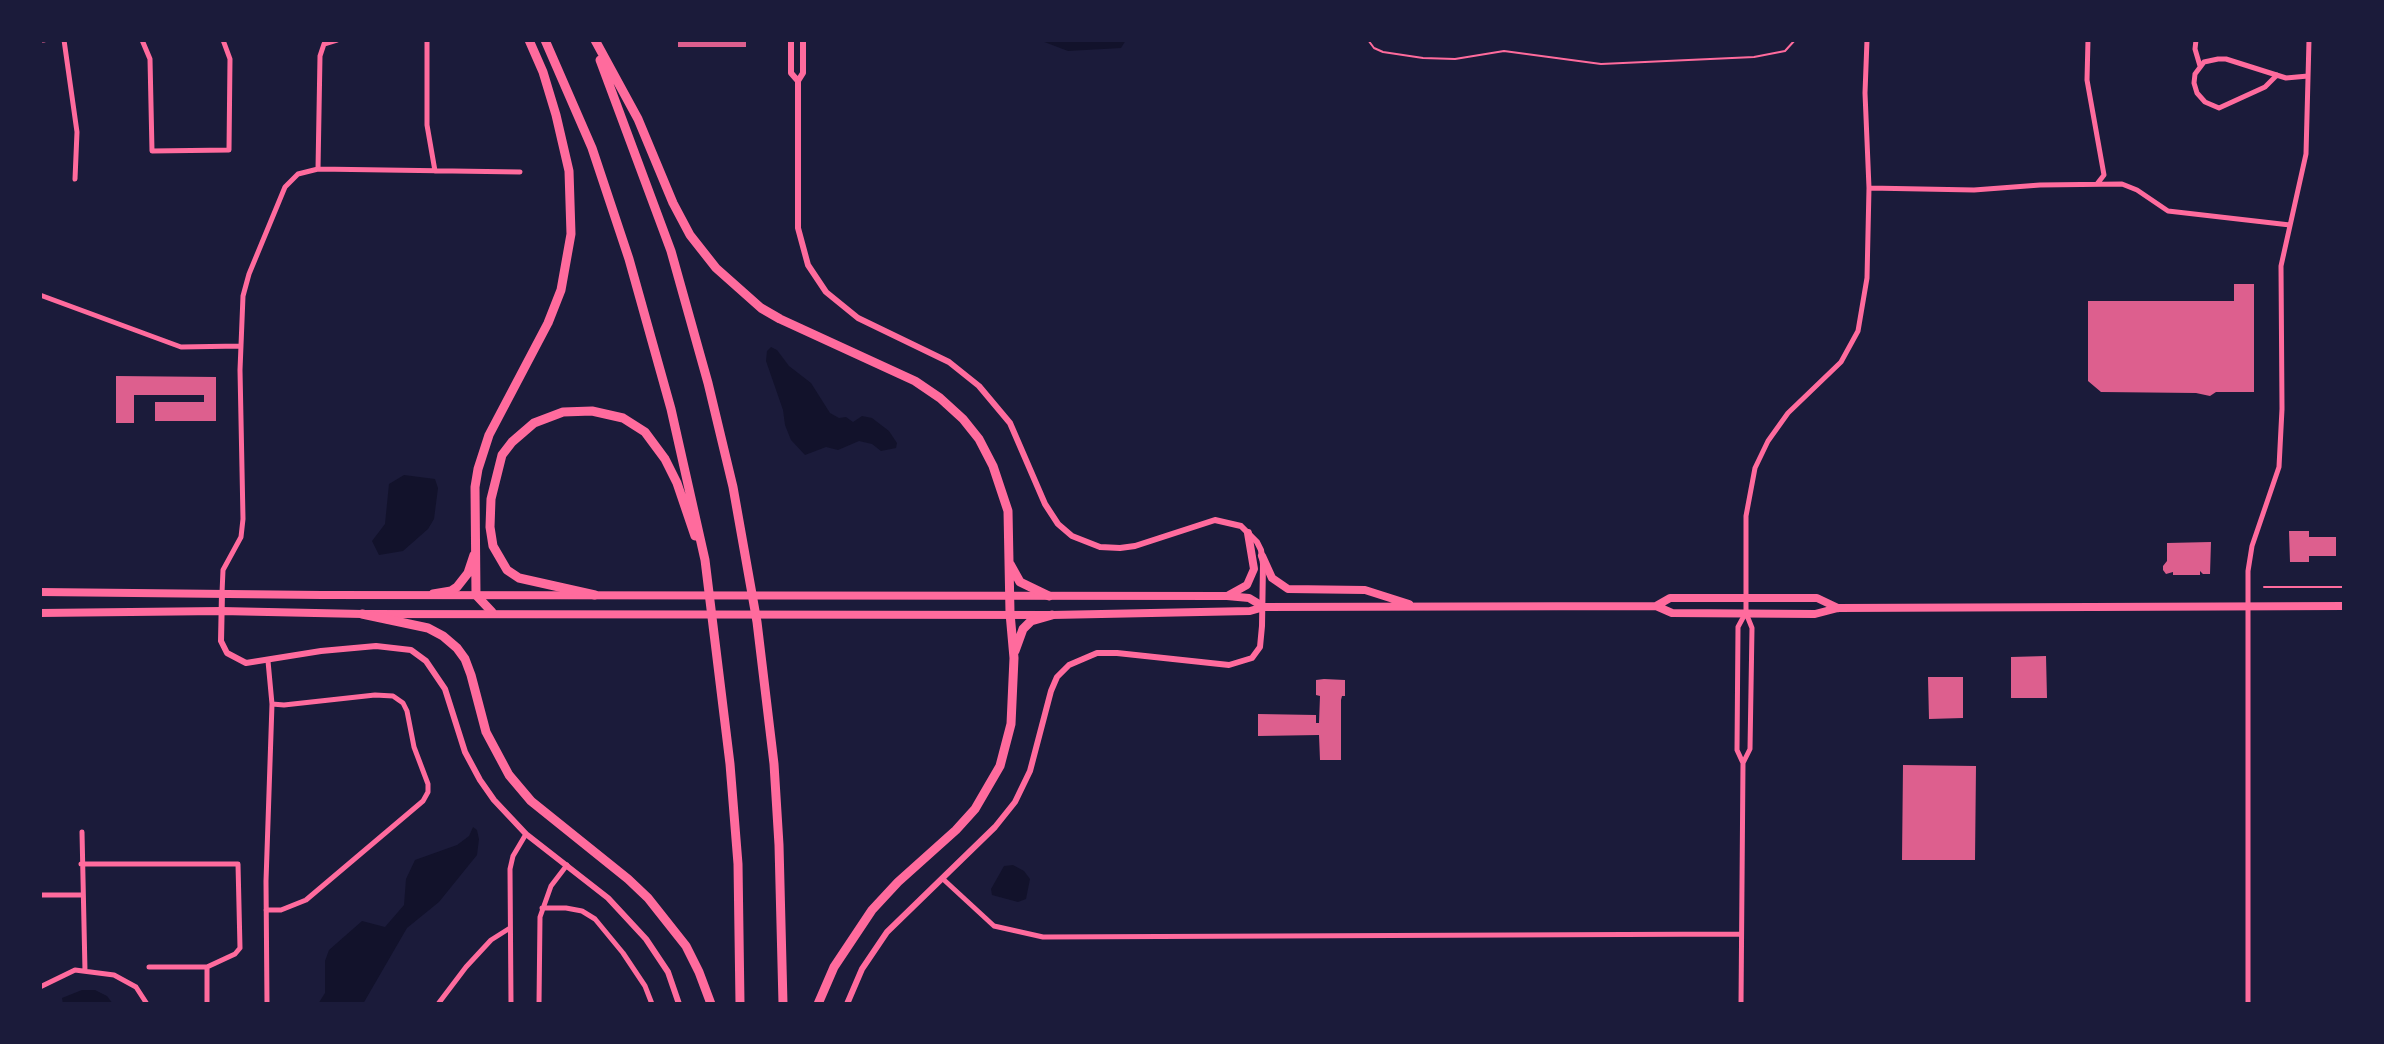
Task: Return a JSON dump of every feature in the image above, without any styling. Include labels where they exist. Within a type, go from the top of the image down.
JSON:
[{"type":"highway","points":[[492,612],[476,595],[475,487],[483,449],[548,323],[561,290],[571,234],[569,171],[543,72],[529,40]]},
{"type":"highway","points":[[545,40],[592,148],[629,259],[671,409],[705,560],[730,764],[738,864],[740,1004]]},
{"type":"highway","points":[[593,40],[638,119],[673,203],[690,235],[716,268],[761,308],[801,331],[915,381],[940,398],[979,439],[993,466],[1008,511],[1009,596],[1014,658],[1011,724],[1000,766],[990,788],[956,830],[872,910],[834,967],[818,1004]]},
{"type":"highway","points":[[593,40],[671,251],[705,370],[733,487],[757,622],[774,764],[783,1004]]},
{"type":"highway","points":[[595,595],[519,578],[507,570],[493,546],[491,499],[502,455],[522,433],[548,416],[575,411],[607,412],[645,432],[665,459],[677,483],[685,513],[705,560]]},
{"type":"highway","points":[[433,594],[457,587],[468,573],[476,548]]},
{"type":"highway","points":[[1009,562],[1020,582],[1049,596]]},
{"type":"highway","points":[[362,614],[428,628],[457,648],[471,675],[486,732],[509,775],[531,801],[648,898],[686,946],[711,1004]]},
{"type":"highway","points":[[1014,658],[1023,629],[1031,621],[1052,615]]},
{"type":"main road","points":[[1227,596],[1247,585],[1254,569],[1248,533]]},
{"type":"main road","points":[[1262,556],[1272,578],[1288,589],[1365,590],[1418,607]]},
{"type":"main road","points":[[40,592],[1227,596],[1249,598],[1264,607]]},
{"type":"main road","points":[[1656,606],[1670,598],[1817,598],[1838,608]]},
{"type":"main road","points":[[40,613],[1052,615],[1250,611],[1264,607],[1656,606],[1672,613],[1815,614],[1838,608],[2344,606]]},
{"type":"street","points":[[64,40],[77,132],[75,179]]},
{"type":"street","points":[[142,40],[150,59],[152,151],[229,150],[230,59],[223,40]]},
{"type":"street","points":[[318,169],[322,42],[337,40]]},
{"type":"street","points":[[427,40],[427,125],[435,171]]},
{"type":"street","points":[[791,40],[791,73],[798,81]]},
{"type":"street","points":[[803,40],[803,73],[798,81],[798,228],[808,265],[826,292],[858,318],[949,362],[979,386],[1010,423],[1045,504],[1058,524],[1072,536],[1100,547],[1120,548],[1215,520],[1241,526],[1257,542],[1262,556],[1264,607],[1260,647],[1252,658],[1229,665],[1097,653],[1069,665],[1057,677],[1030,771],[1015,802],[995,827],[887,932],[862,969],[847,1004]]},
{"type":"street","points":[[1743,763],[1750,749],[1752,628],[1746,613],[1746,516],[1755,468],[1781,422],[1841,362],[1858,331],[1867,278],[1867,40]]},
{"type":"street","points":[[2088,40],[2087,80],[2104,175],[2097,185]]},
{"type":"street","points":[[2196,40],[2195,49],[2201,67]]},
{"type":"street","points":[[2248,1004],[2247,606],[2252,546],[2279,467],[2281,266],[2306,154],[2309,40]]},
{"type":"street","points":[[2277,75],[2265,87],[2219,108],[2205,102],[2197,93],[2195,74],[2204,62],[2226,59],[2277,75],[2286,78],[2308,76]]},
{"type":"street","points":[[520,172],[318,169],[298,174],[285,187],[243,296],[240,346],[243,519],[241,537],[223,570],[221,641],[227,653],[246,663],[376,646],[411,650],[426,661],[445,689],[465,752],[494,800],[526,834],[608,898],[646,939],[668,972],[679,1004]]},
{"type":"street","points":[[1869,188],[1974,190],[2122,184],[2147,195],[2168,211],[2290,225]]},
{"type":"street","points":[[40,295],[181,347],[240,346]]},
{"type":"street","points":[[1741,1004],[1743,763],[1737,750],[1738,627],[1746,613]]},
{"type":"street","points":[[267,1004],[266,910],[272,704],[268,661]]},
{"type":"street","points":[[266,910],[281,910],[306,900],[423,801],[428,792],[407,711],[403,703],[393,696],[272,704]]},
{"type":"street","points":[[82,832],[85,971]]},
{"type":"street","points":[[511,1004],[510,869],[513,856],[526,834]]},
{"type":"street","points":[[81,864],[238,864],[240,948],[235,954],[207,967],[149,967]]},
{"type":"street","points":[[539,1004],[540,917],[551,886],[567,865]]},
{"type":"street","points":[[943,879],[994,926],[1043,937],[1741,934]]},
{"type":"street","points":[[40,895],[82,895]]},
{"type":"street","points":[[542,908],[582,911],[595,919],[623,953],[645,986],[652,1004]]},
{"type":"street","points":[[438,1004],[482,949],[510,928]]},
{"type":"street","points":[[207,967],[207,1004]]},
{"type":"street","points":[[40,987],[75,970],[114,975],[136,987],[147,1004]]},
{"type":"path","points":[[1368,40],[1374,48],[1383,52],[1439,60],[1504,51],[1601,64],[1754,57],[1785,51],[1795,40]]},
{"type":"path","points":[[2264,587],[2344,587]]},
{"type":"shaded area","points":[[1039,40],[1126,40],[1121,48],[1068,51]]},
{"type":"shaded area","points":[[771,347],[811,383],[830,413],[853,422],[862,416],[872,418],[889,431],[897,443],[896,448],[881,451],[872,444],[859,441],[838,450],[826,447],[805,455],[791,440],[785,425],[766,361],[767,351]]},
{"type":"shaded area","points":[[404,475],[435,479],[438,488],[434,519],[428,529],[403,551],[379,555],[372,541],[385,524],[389,484]]},
{"type":"shaded area","points":[[473,827],[479,839],[477,855],[439,902],[407,928],[363,1004],[318,1004],[325,993],[325,961],[329,950],[362,921],[385,927],[404,905],[406,879],[415,860],[457,845],[469,836]]},
{"type":"shaded area","points":[[1013,865],[1030,879],[1026,899],[1018,902],[992,895],[991,889],[1004,866]]},
{"type":"shaded area","points":[[82,990],[95,990],[107,996],[113,1004],[63,1004],[62,998]]},
{"type":"building","points":[[678,40],[746,40],[746,47],[678,47]]},
{"type":"building","points":[[2234,284],[2254,284],[2254,392],[2216,392],[2210,396],[2196,393],[2101,392],[2088,381],[2088,301],[2234,301]]},
{"type":"building","points":[[116,376],[216,377],[216,421],[155,421],[155,402],[204,402],[204,395],[134,395],[134,423],[116,423]]},
{"type":"building","points":[[2289,531],[2309,531],[2309,537],[2336,537],[2336,556],[2309,556],[2309,562],[2290,562]]},
{"type":"building","points":[[2211,542],[2210,574],[2200,571],[2200,575],[2173,575],[2173,572],[2166,574],[2163,570],[2167,561],[2167,543]]},
{"type":"building","points":[[2046,656],[2047,698],[2011,698],[2011,657]]},
{"type":"building","points":[[1928,677],[1963,677],[1963,718],[1929,719]]},
{"type":"building","points":[[1316,680],[1345,680],[1345,696],[1341,700],[1341,760],[1320,760],[1319,735],[1258,736],[1258,714],[1316,715],[1316,723],[1319,723],[1320,696],[1316,695]]},
{"type":"building","points":[[1903,765],[1976,766],[1975,860],[1902,860]]}]
